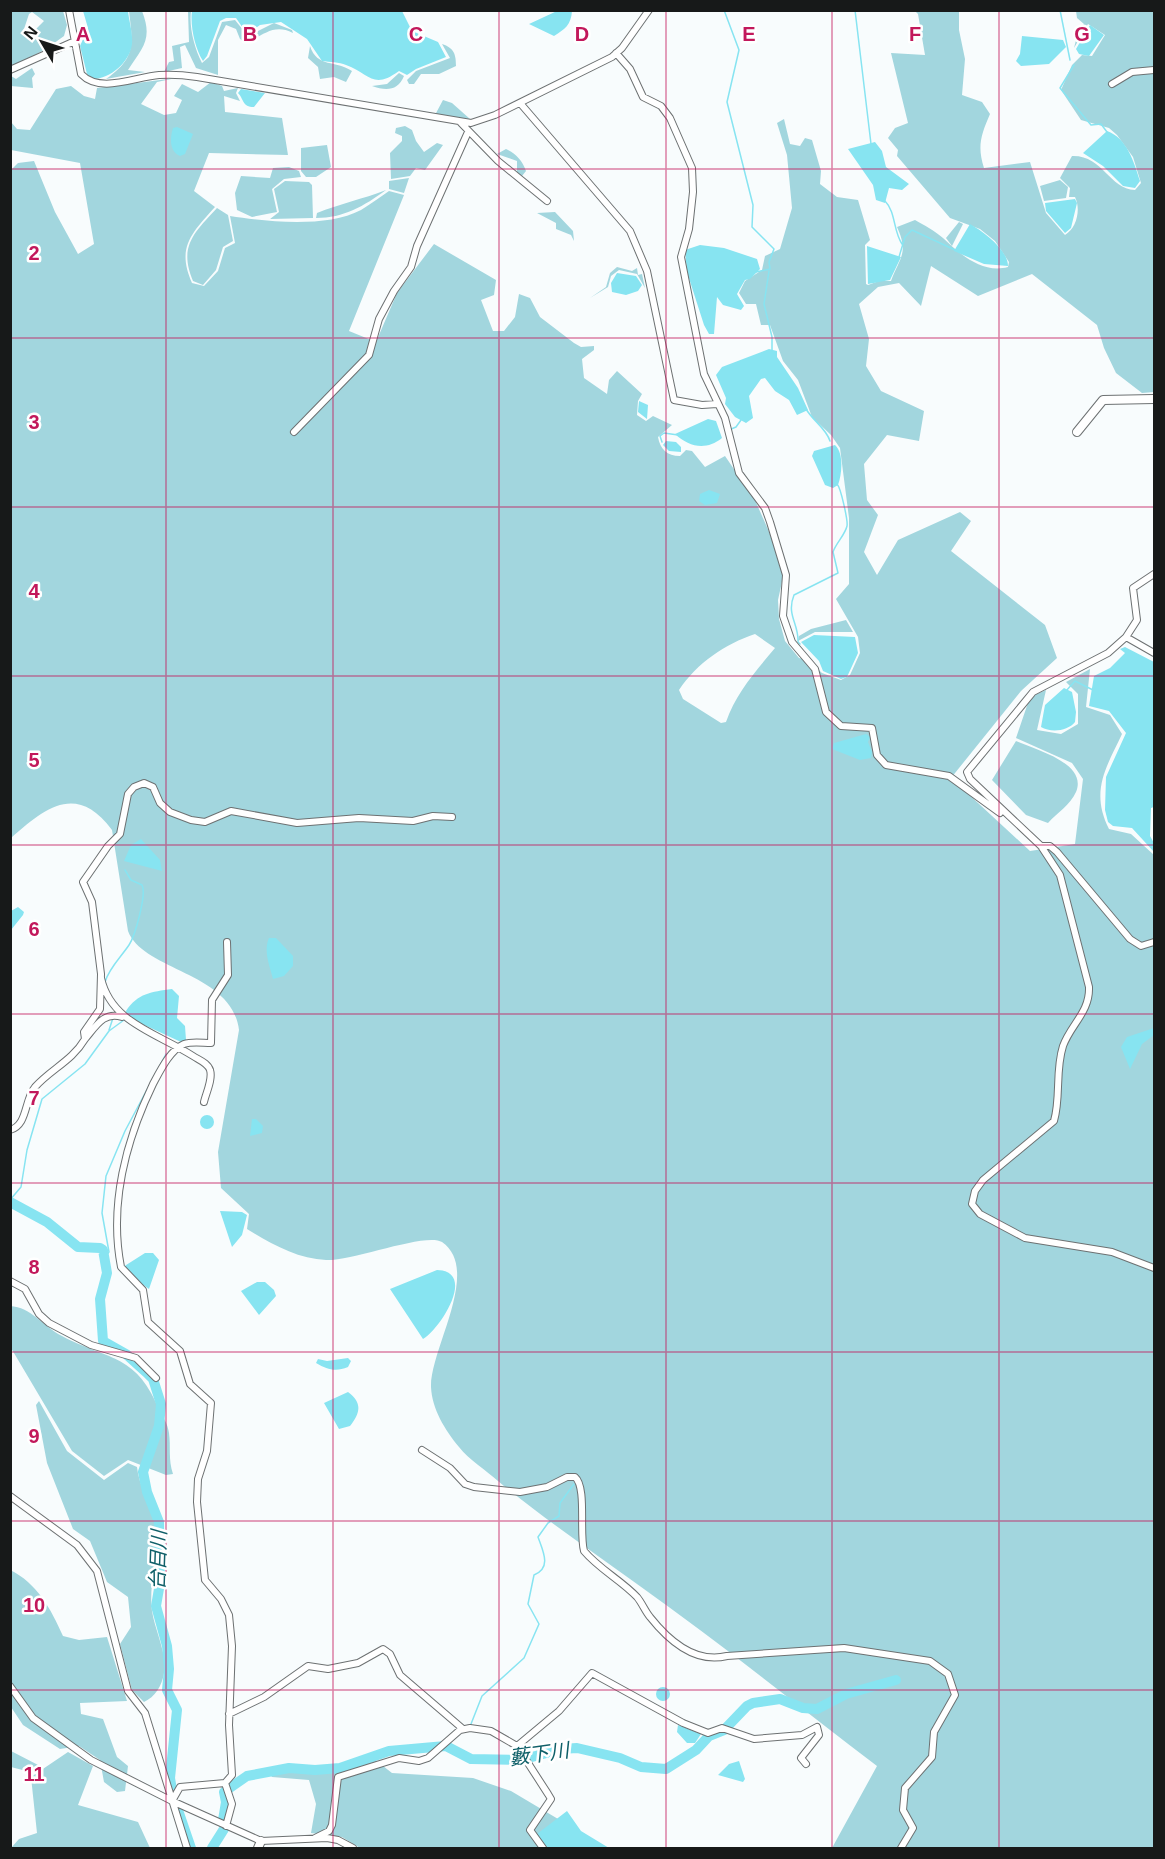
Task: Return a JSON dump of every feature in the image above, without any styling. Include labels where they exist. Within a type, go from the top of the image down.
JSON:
[{"type":"street","points":[[69,10],[81,74],[93,83],[105,84],[157,75],[197,76],[461,123],[481,121],[616,54],[649,10]]},
{"type":"street","points":[[10,70],[75,41]]},
{"type":"street","points":[[616,54],[630,69],[643,97],[661,105],[670,118],[692,168],[693,192],[689,228],[681,256],[705,374],[728,430],[736,467],[765,508],[786,574],[783,616],[792,642],[815,669],[819,693],[829,717],[841,726],[872,728],[877,755],[886,765],[949,776],[1008,818],[1041,846],[1063,883],[1089,987],[1090,1000],[1064,1045],[1058,1071],[1054,1121],[983,1180],[975,1191],[972,1204],[980,1214],[1025,1238],[1112,1252],[1155,1268]]},
{"type":"street","points":[[1112,84],[1131,72],[1155,70]]},
{"type":"street","points":[[520,103],[630,231],[647,271],[674,400],[702,405],[717,404]]},
{"type":"street","points":[[461,123],[468,132],[547,201]]},
{"type":"street","points":[[294,432],[369,355],[380,319],[394,291],[411,267],[417,246],[468,132]]},
{"type":"street","points":[[1077,432],[1103,400],[1155,399]]},
{"type":"street","points":[[1008,818],[970,779],[968,769],[1033,692],[1094,662],[1126,637],[1137,620],[1133,588],[1155,574]]},
{"type":"street","points":[[1126,637],[1155,652]]},
{"type":"street","points":[[117,1016],[106,996],[92,902],[83,882],[108,846],[120,834],[128,794],[140,784],[153,787],[160,803],[170,812],[191,820],[205,822],[231,811],[297,823],[358,818],[413,821],[443,815],[452,817]]},
{"type":"street","points":[[1041,846],[1050,846],[1057,852],[1131,939],[1141,946],[1155,942]]},
{"type":"street","points":[[226,1826],[232,1804],[226,1786],[232,1775],[229,1714],[232,1655],[229,1615],[221,1599],[205,1580],[197,1502],[198,1479],[207,1451],[212,1403],[190,1384],[180,1351],[150,1327],[143,1290],[123,1272],[120,1263],[117,1214],[130,1139],[159,1073],[179,1047],[190,1043],[211,1043],[212,1000],[228,975],[227,942]]},
{"type":"street","points":[[86,1039],[84,1032],[99,1009],[101,974]]},
{"type":"street","points":[[10,1130],[20,1125],[34,1088],[78,1051],[105,1017],[117,1016],[179,1047],[208,1065],[211,1073],[204,1102]]},
{"type":"street","points":[[10,1283],[18,1284],[29,1296],[39,1314],[55,1326],[91,1345],[130,1358],[156,1378]]},
{"type":"street","points":[[422,1450],[450,1468],[469,1486],[520,1492],[547,1487],[567,1477],[574,1477],[582,1487],[580,1512],[584,1551],[636,1596],[652,1620],[697,1657],[713,1660],[727,1656],[844,1648],[930,1661],[944,1670],[954,1689],[954,1701],[934,1732],[932,1757],[905,1788],[903,1810],[913,1828],[901,1848]]},
{"type":"street","points":[[10,1496],[77,1545],[97,1571],[128,1691],[145,1713],[187,1848]]},
{"type":"street","points":[[229,1714],[264,1697],[308,1666],[328,1668],[358,1663],[383,1649],[390,1654],[400,1674],[463,1729],[491,1731],[517,1746],[551,1799],[530,1830],[543,1848]]},
{"type":"street","points":[[517,1746],[559,1711],[592,1673],[683,1723],[708,1733],[725,1729],[754,1739],[802,1736],[817,1727],[819,1735],[801,1758],[806,1764]]},
{"type":"street","points":[[10,1686],[33,1718],[91,1760],[226,1826],[259,1845],[315,1838],[338,1840],[353,1848]]},
{"type":"street","points":[[315,1838],[329,1831],[332,1825],[338,1777],[399,1758],[419,1761],[428,1758],[463,1729]]},
{"type":"street","points":[[172,1801],[172,1795],[180,1787],[226,1786]]},
{"type":"shaded area","points":[[11,11],[63,11],[67,25],[64,36],[46,49],[11,67]],"holes":[[[32,12],[44,21],[34,31],[22,35],[29,14]]]},
{"type":"shaded area","points":[[83,11],[128,11],[132,36],[130,51],[123,63],[106,76],[93,79],[87,74],[80,46],[88,28]]},
{"type":"shaded area","points":[[129,11],[142,11],[147,29],[145,42],[128,70],[145,72],[106,79],[128,57],[131,41]]},
{"type":"shaded area","points":[[188,11],[191,11],[193,37],[202,63],[209,57],[222,22],[235,20],[248,36],[274,23],[292,30],[293,33],[280,29],[274,30],[246,43],[240,39],[236,29],[226,25],[218,40],[218,75],[196,68],[185,45],[180,47],[182,68],[164,72],[169,62],[174,61],[172,46],[189,42]]},
{"type":"shaded area","points":[[192,11],[402,11],[412,31],[438,42],[446,57],[407,75],[399,71],[390,77],[377,80],[343,64],[322,61],[307,39],[281,22],[260,25],[247,34],[236,18],[226,18],[220,21],[203,61],[194,37]]},
{"type":"shaded area","points":[[557,11],[572,11],[567,26],[554,36],[529,24]]},
{"type":"shaded area","points":[[915,11],[959,11],[959,30],[965,59],[962,95],[982,102],[990,114],[981,141],[984,168],[1030,162],[1046,213],[1065,235],[1075,223],[1078,212],[1075,197],[1069,197],[1070,188],[1060,178],[1072,156],[1083,157],[1091,161],[1126,188],[1135,190],[1141,183],[1133,157],[1117,135],[1109,128],[1081,120],[1061,90],[1072,65],[1082,55],[1092,56],[1105,35],[1088,24],[1074,48],[1078,32],[1084,24],[1077,18],[1076,11],[1154,11],[1154,392],[1142,393],[1116,373],[1104,348],[1097,325],[1032,274],[978,296],[931,266],[921,306],[899,283],[878,287],[859,304],[869,339],[866,366],[881,391],[924,411],[919,441],[887,435],[864,464],[867,500],[878,515],[864,552],[877,575],[898,540],[960,512],[971,521],[951,551],[1045,625],[1057,658],[1021,691],[951,778],[1030,851],[1075,844],[1083,779],[1072,763],[1016,738],[1030,697],[1046,690],[1037,730],[1061,734],[1078,724],[1078,694],[1066,682],[1090,669],[1086,707],[1110,715],[1122,734],[1102,780],[1103,815],[1109,829],[1131,834],[1154,855],[1154,1848],[832,1848],[877,1766],[698,1628],[532,1508],[463,1452],[440,1419],[431,1387],[433,1371],[456,1290],[457,1271],[453,1255],[442,1242],[421,1241],[326,1260],[295,1254],[247,1229],[249,1214],[221,1188],[218,1152],[239,1030],[233,1011],[221,996],[205,984],[151,955],[137,944],[128,931],[112,830],[99,816],[86,807],[74,804],[62,805],[49,809],[11,838],[10,171],[18,163],[34,161],[55,212],[78,254],[94,244],[80,163],[11,150],[11,122],[17,129],[30,130],[56,89],[71,86],[84,96],[95,99],[97,88],[176,78],[157,82],[141,104],[164,115],[176,113],[182,100],[174,96],[182,84],[198,92],[211,82],[222,86],[224,91],[238,88],[236,93],[240,101],[224,96],[225,112],[282,118],[288,155],[209,153],[194,191],[215,207],[193,233],[186,250],[187,270],[192,283],[204,286],[218,271],[225,248],[235,243],[230,216],[297,222],[332,219],[361,210],[389,191],[404,195],[349,331],[376,342],[397,293],[434,244],[496,280],[494,295],[481,300],[493,331],[504,331],[515,317],[519,294],[530,298],[540,317],[574,343],[581,347],[594,346],[594,350],[582,359],[584,378],[607,394],[609,380],[617,371],[642,394],[638,401],[637,415],[646,421],[653,416],[672,425],[658,437],[665,451],[671,455],[680,456],[686,450],[692,451],[705,467],[725,456],[755,500],[770,534],[783,577],[778,600],[779,619],[785,641],[799,658],[808,660],[822,673],[841,680],[850,675],[860,653],[858,637],[836,599],[849,584],[849,518],[840,448],[831,435],[812,417],[798,380],[783,361],[770,325],[761,325],[756,304],[746,304],[739,293],[745,281],[762,270],[765,256],[780,249],[792,208],[787,155],[777,123],[784,119],[790,144],[800,146],[805,138],[812,140],[821,171],[820,184],[837,197],[858,200],[870,240],[865,245],[866,284],[891,281],[903,249],[897,227],[915,220],[937,233],[972,261],[989,268],[1008,267],[1009,262],[995,241],[980,229],[950,218],[897,156],[898,150],[888,138],[895,128],[908,123],[891,53],[925,55],[918,14]],"holes":[[[755,634],[775,648],[741,692],[726,722],[721,723],[683,699],[679,690],[694,671],[733,643]]]},
{"type":"shaded area","points":[[1090,25],[1104,35],[1089,56],[1079,54],[1076,49]]},
{"type":"shaded area","points":[[1022,36],[1063,40],[1066,47],[1049,64],[1021,66],[1016,61],[1020,54]]},
{"type":"shaded area","points":[[442,44],[454,52],[456,66],[439,74],[421,74],[414,84],[409,84],[407,80],[416,71],[450,58]]},
{"type":"shaded area","points":[[310,46],[317,58],[322,61],[352,71],[346,82],[334,77],[320,79],[318,67],[308,58]]},
{"type":"shaded area","points":[[32,68],[35,74],[32,78],[33,88],[11,86],[11,76],[16,79]]},
{"type":"shaded area","points":[[399,73],[404,76],[395,87],[382,89],[372,86],[387,84]]},
{"type":"shaded area","points":[[241,89],[265,93],[254,107],[250,107],[245,104],[238,93]]},
{"type":"shaded area","points":[[443,100],[452,103],[470,119],[435,115]]},
{"type":"shaded area","points":[[405,126],[412,130],[424,152],[437,143],[443,145],[425,170],[416,168],[410,176],[391,179],[390,153],[402,141],[402,136],[395,133],[396,128]]},
{"type":"shaded area","points":[[177,127],[193,134],[185,154],[180,156],[176,154],[171,144],[173,128]]},
{"type":"shaded area","points":[[1107,131],[1120,139],[1129,151],[1140,181],[1135,188],[1123,186],[1103,166],[1083,153]]},
{"type":"shaded area","points":[[875,142],[882,151],[886,167],[909,184],[902,190],[889,188],[885,203],[876,200],[873,185],[848,149]]},
{"type":"shaded area","points":[[327,145],[331,167],[316,177],[306,177],[301,171],[301,148]]},
{"type":"shaded area","points":[[506,149],[516,155],[523,164],[526,171],[522,176],[517,173],[517,161],[497,154]]},
{"type":"shaded area","points":[[289,167],[299,171],[301,177],[284,179],[272,189],[277,212],[252,217],[237,210],[235,193],[241,176],[270,178],[273,168]]},
{"type":"shaded area","points":[[409,178],[404,193],[389,189],[389,181]]},
{"type":"shaded area","points":[[1060,180],[1068,187],[1066,198],[1044,201],[1040,186]]},
{"type":"shaded area","points":[[285,181],[309,182],[312,185],[313,218],[270,219],[279,212],[274,189]]},
{"type":"shaded area","points":[[386,190],[353,210],[336,216],[316,218],[317,213]]},
{"type":"shaded area","points":[[1075,199],[1077,203],[1071,228],[1065,233],[1046,211],[1045,203]]},
{"type":"shaded area","points":[[217,208],[228,215],[233,241],[223,247],[216,270],[203,285],[193,281],[187,258],[188,249],[196,232]]},
{"type":"shaded area","points":[[555,212],[573,231],[574,241],[571,235],[556,229],[556,223],[537,213]]},
{"type":"shaded area","points":[[959,222],[963,224],[952,246],[946,238]]},
{"type":"shaded area","points":[[970,224],[1000,248],[1008,266],[984,264],[954,251]]},
{"type":"shaded area","points":[[700,245],[724,248],[757,259],[760,269],[750,279],[745,280],[737,294],[744,306],[741,310],[723,305],[717,297],[714,334],[709,334],[704,325],[687,272],[685,250]]},
{"type":"shaded area","points":[[867,246],[901,257],[890,280],[868,284]]},
{"type":"shaded area","points":[[617,267],[632,271],[637,268],[638,275],[642,274],[645,288],[637,274],[619,270],[611,276],[608,287],[590,298],[606,287],[610,273]]},
{"type":"shaded area","points":[[617,273],[636,276],[642,285],[638,291],[626,295],[612,292],[611,283]]},
{"type":"shaded area","points":[[769,349],[777,351],[777,357],[798,388],[808,410],[797,415],[789,400],[775,391],[765,378],[761,379],[749,396],[753,418],[746,423],[735,417],[725,404],[726,398],[716,375],[722,367]]},
{"type":"shaded area","points":[[639,401],[648,405],[647,419],[638,412]]},
{"type":"shaded area","points":[[708,419],[716,421],[722,438],[710,445],[698,446],[686,442],[675,434]]},
{"type":"shaded area","points":[[666,441],[676,442],[681,447],[681,452],[669,451],[663,445]]},
{"type":"shaded area","points":[[835,445],[840,453],[841,470],[838,485],[833,488],[825,485],[812,456],[814,451]]},
{"type":"shaded area","points":[[709,490],[720,494],[717,503],[705,505],[699,501],[700,494]]},
{"type":"shaded area","points":[[846,620],[853,632],[815,632],[798,641],[799,636],[811,629]]},
{"type":"shaded area","points":[[814,635],[855,637],[858,653],[847,677],[841,679],[823,671],[819,661],[801,642]]},
{"type":"shaded area","points":[[1125,647],[1154,662],[1154,807],[1151,808],[1150,836],[1154,843],[1154,852],[1132,828],[1113,826],[1108,822],[1105,810],[1106,777],[1126,733],[1109,711],[1089,706],[1094,676],[1110,668],[1125,653],[1120,649]]},
{"type":"shaded area","points":[[1064,688],[1072,692],[1076,712],[1075,722],[1059,730],[1041,727],[1045,705]]},
{"type":"shaded area","points":[[866,734],[870,737],[868,742],[872,752],[871,758],[860,760],[832,749],[834,743]]},
{"type":"shaded area","points":[[1016,741],[1047,753],[1068,765],[1078,782],[1073,797],[1048,823],[1026,815],[992,780]]},
{"type":"shaded area","points":[[141,839],[160,860],[162,871],[124,861],[131,845]]},
{"type":"shaded area","points":[[18,907],[24,912],[11,930],[11,911]]},
{"type":"shaded area","points":[[269,938],[276,938],[293,956],[293,966],[284,976],[273,979],[267,954]]},
{"type":"shaded area","points":[[172,989],[179,996],[177,1018],[185,1026],[186,1040],[181,1042],[127,1017],[126,1011],[135,1000],[151,993]]},
{"type":"shaded area","points":[[1154,1028],[1154,1035],[1142,1044],[1130,1069],[1121,1047],[1127,1037]]},
{"type":"shaded area","points":[[207,1115],[212,1117],[214,1122],[212,1127],[207,1129],[202,1127],[200,1122],[202,1117]]},
{"type":"shaded area","points":[[252,1119],[256,1119],[263,1126],[262,1133],[250,1136]]},
{"type":"shaded area","points":[[220,1211],[242,1212],[247,1215],[242,1235],[232,1247]]},
{"type":"shaded area","points":[[145,1253],[153,1253],[159,1260],[149,1289],[127,1273],[123,1267]]},
{"type":"shaded area","points":[[437,1270],[449,1273],[454,1280],[455,1289],[446,1313],[423,1339],[390,1289]]},
{"type":"shaded area","points":[[257,1282],[265,1282],[274,1290],[276,1296],[259,1315],[241,1291]]},
{"type":"shaded area","points":[[10,1306],[24,1310],[55,1332],[78,1344],[118,1360],[140,1376],[165,1420],[170,1438],[173,1474],[166,1475],[128,1460],[104,1476],[72,1451],[11,1348]]},
{"type":"shaded area","points":[[348,1358],[351,1361],[348,1367],[336,1370],[316,1363],[318,1359],[327,1361]]},
{"type":"shaded area","points":[[348,1392],[358,1404],[358,1412],[350,1426],[339,1429],[324,1403]]},
{"type":"shaded area","points":[[39,1401],[67,1451],[104,1480],[128,1463],[137,1467],[156,1530],[151,1600],[164,1665],[160,1687],[144,1702],[132,1690],[120,1644],[131,1627],[128,1597],[107,1582],[90,1541],[73,1529],[47,1463],[36,1405]]},
{"type":"shaded area","points":[[10,1570],[20,1575],[35,1589],[63,1636],[79,1640],[107,1637],[127,1701],[80,1703],[81,1714],[103,1719],[117,1757],[128,1766],[125,1791],[117,1792],[104,1782],[100,1760],[79,1746],[60,1749],[23,1725],[11,1707]]},
{"type":"shaded area","points":[[663,1687],[668,1689],[670,1694],[668,1699],[663,1701],[658,1699],[656,1694],[658,1689]]},
{"type":"shaded area","points":[[678,1725],[701,1734],[695,1743],[687,1743],[677,1732]]},
{"type":"shaded area","points":[[11,1751],[40,1766],[30,1772],[11,1767]]},
{"type":"shaded area","points":[[68,1752],[93,1766],[78,1805],[138,1822],[150,1848],[11,1848],[19,1839],[37,1833],[31,1777]]},
{"type":"shaded area","points":[[374,1759],[392,1773],[473,1778],[511,1791],[585,1835],[601,1848],[360,1848],[342,1837],[311,1833],[316,1804],[309,1780],[272,1777],[270,1774],[326,1773]]},
{"type":"shaded area","points":[[739,1761],[745,1779],[743,1782],[718,1775],[729,1764]]},
{"type":"shaded area","points":[[567,1811],[581,1831],[609,1848],[548,1848],[537,1834]]},
{"type":"waterway","points":[[724,10],[739,50],[727,102],[753,205],[752,227],[774,249],[769,262],[770,269],[756,272]]},
{"type":"waterway","points":[[855,10],[871,144]]},
{"type":"waterway","points":[[1060,10],[1070,60]]},
{"type":"waterway","points":[[1074,65],[1060,88],[1091,125],[1101,124],[1107,132]]},
{"type":"waterway","points":[[885,201],[889,205],[902,244]]},
{"type":"waterway","points":[[899,257],[905,237],[912,230],[955,250]]},
{"type":"waterway","points":[[769,271],[764,304],[772,337],[772,351]]},
{"type":"waterway","points":[[806,409],[826,432],[830,441]]},
{"type":"waterway","points":[[729,430],[736,427],[741,420]]},
{"type":"waterway","points":[[662,442],[660,436],[664,433],[678,435]]},
{"type":"waterway","points":[[800,644],[791,608],[794,595],[838,573],[833,552],[847,523],[837,484]]},
{"type":"waterway","points":[[1066,691],[1075,681],[1093,690]]},
{"type":"waterway","points":[[105,982],[112,967],[131,940],[142,906],[142,885],[131,880],[125,870]]},
{"type":"waterway","points":[[105,996],[112,1007]]},
{"type":"waterway","points":[[109,1030],[113,1018]]},
{"type":"waterway","points":[[10,1200],[21,1187],[27,1150],[42,1099],[85,1064],[109,1031],[124,1020]]},
{"type":"waterway","points":[[104,1258],[109,1252],[102,1213],[106,1176],[125,1131],[166,1054]]},
{"type":"waterway","name":"台目川","points":[[10,1202],[47,1222],[78,1247],[103,1250],[107,1273],[100,1299],[103,1341],[126,1354],[153,1379],[161,1404],[159,1426],[143,1472],[147,1492],[159,1522],[160,1583],[156,1606],[167,1646],[169,1669],[167,1690],[177,1710],[170,1778],[172,1790]]},
{"type":"waterway","points":[[471,1724],[482,1696],[524,1658],[539,1624],[528,1604],[534,1575],[543,1568],[545,1559],[538,1537],[548,1523],[559,1516],[560,1503],[574,1484]]},
{"type":"waterway","name":"藪下川","points":[[223,1820],[226,1802],[224,1792],[247,1776],[289,1768],[315,1770],[340,1768],[389,1751],[446,1746],[471,1759],[521,1760],[561,1749],[577,1748],[620,1758],[641,1767],[666,1769],[696,1750],[709,1736],[724,1730],[747,1706],[753,1703],[780,1699],[803,1708],[817,1709],[846,1694],[896,1680]]},
{"type":"waterway","name":"台目川","points":[[177,1807],[191,1848]]},
{"type":"waterway","name":"藪下川","points":[[212,1848],[224,1829]]}]
